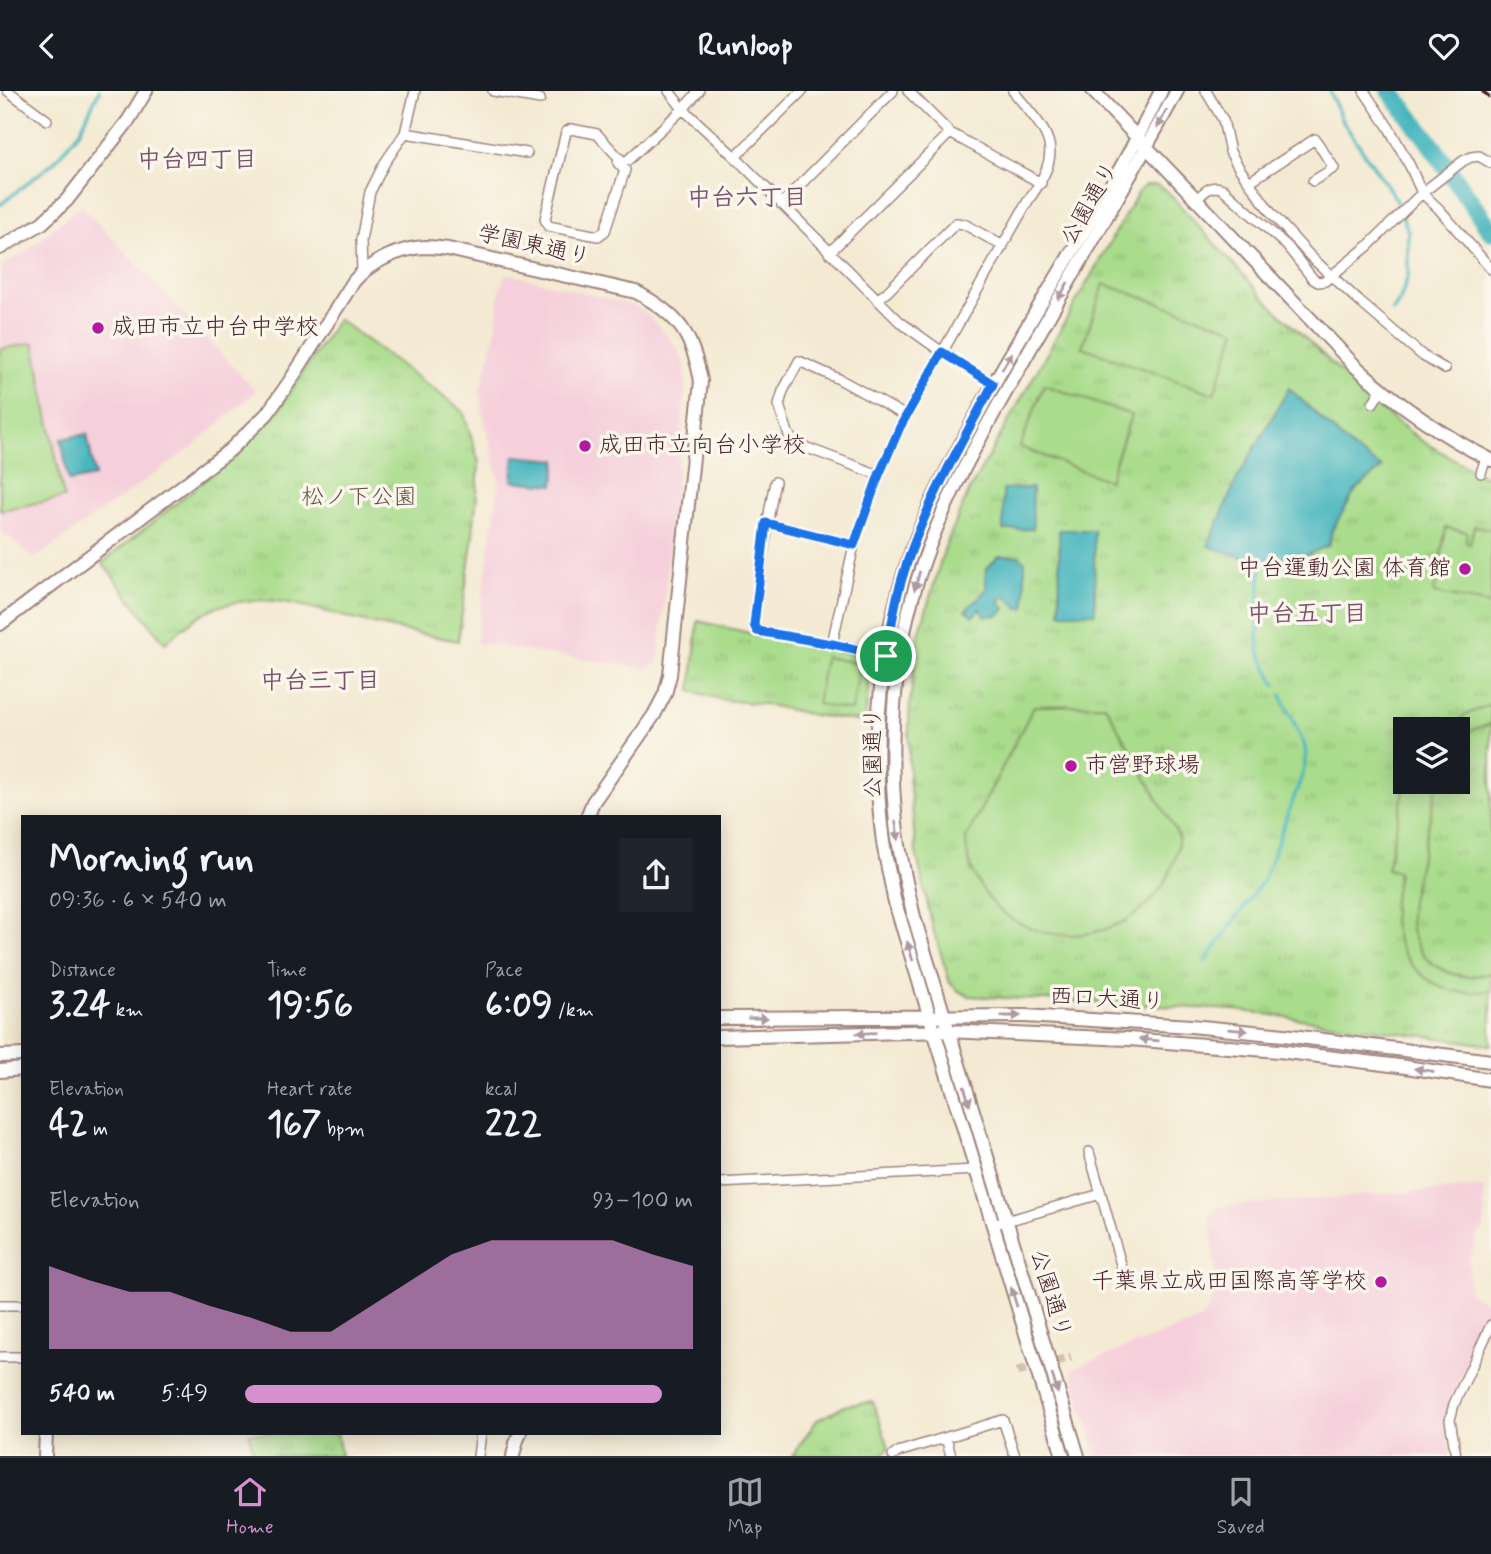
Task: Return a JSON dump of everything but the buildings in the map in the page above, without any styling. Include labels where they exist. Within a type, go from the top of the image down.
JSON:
[{"type":"street","points":[[8,91],[47,120]]},
{"type":"street","points":[[0,248],[42,223],[67,200],[128,121],[146,91]]},
{"type":"street","points":[[362,272],[361,240],[370,192],[384,164],[405,133],[415,91]]},
{"type":"street","points":[[493,91],[540,99]]},
{"type":"street","points":[[668,91],[683,109],[900,322],[993,384]]},
{"type":"street","points":[[618,163],[628,160],[699,91]]},
{"type":"street","points":[[734,157],[802,91]]},
{"type":"street","points":[[781,204],[892,91]]},
{"type":"street","points":[[908,91],[950,133],[1041,183]]},
{"type":"street","points":[[832,644],[854,545],[879,475],[906,416],[1041,183],[1050,160],[1048,139],[1039,123],[1013,91]]},
{"type":"street","points":[[1093,91],[1355,366],[1381,390],[1439,432],[1488,459],[1480,473]]},
{"type":"street","name":"公園通り","points":[[936,1016],[896,825],[894,710],[907,618],[922,565],[949,496],[1143,143],[1161,91]]},
{"type":"street","name":"公園通り","points":[[1078,1456],[1006,1221],[894,899],[884,842],[877,755],[881,684],[898,592],[922,524],[959,447],[993,384],[1177,91]]},
{"type":"street","points":[[1206,91],[1223,120],[1230,152],[1239,168],[1280,222],[1311,257],[1361,303],[1423,356],[1445,369]]},
{"type":"street","points":[[1364,91],[1439,209],[1491,269]]},
{"type":"street","points":[[571,129],[597,134],[617,153],[622,161],[618,163],[625,170],[605,231],[598,236],[548,226],[545,219],[566,132],[571,129]]},
{"type":"street","points":[[405,133],[527,153]]},
{"type":"street","points":[[829,253],[950,133]]},
{"type":"street","points":[[1249,182],[1315,139],[1334,168],[1313,181]]},
{"type":"street","points":[[1197,199],[1207,189],[1223,189],[1287,246],[1312,279],[1318,282],[1325,281],[1368,246],[1426,190],[1464,161],[1479,156],[1491,163]]},
{"type":"street","points":[[877,300],[956,223],[964,224],[1003,246]]},
{"type":"street","name":"学園東通り","points":[[0,624],[230,450],[267,414],[354,281],[362,272],[386,258],[424,247],[448,249],[636,292],[671,314],[683,328],[691,344],[701,381],[670,675],[665,694],[654,715],[593,802],[588,815]]},
{"type":"street","points":[[879,475],[794,443],[779,405],[783,391],[799,361],[839,379],[906,416]]},
{"type":"street","points":[[1373,403],[1381,390]]},
{"type":"street","points":[[775,482],[766,523],[754,625],[757,631],[900,658]]},
{"type":"street","points":[[766,523],[854,545]]},
{"type":"street","name":"西口大通り","points":[[721,1019],[1025,1016],[1191,1026],[1328,1039],[1491,1061]]},
{"type":"street","points":[[721,1037],[941,1031]]},
{"type":"street","name":"公園通り","points":[[941,1031],[976,1170],[1063,1456]]},
{"type":"street","name":"西口大通り","points":[[941,1031],[1129,1039],[1279,1051],[1491,1080]]},
{"type":"street","points":[[0,1056],[21,1055]]},
{"type":"street","points":[[0,1070],[21,1069]]},
{"type":"street","points":[[1089,1152],[1126,1282]]},
{"type":"street","points":[[721,1183],[976,1170]]},
{"type":"street","points":[[992,1225],[1101,1194]]},
{"type":"street","points":[[0,1305],[21,1305]]},
{"type":"street","points":[[1456,1456],[1450,1420],[1454,1404],[1491,1325]]},
{"type":"street","points":[[0,1357],[21,1357]]},
{"type":"street","points":[[893,1456],[898,1452],[1003,1420],[1015,1456]]},
{"type":"street","points":[[45,1456],[46,1435]]},
{"type":"street","points":[[478,1456],[481,1435]]},
{"type":"street","points":[[513,1456],[519,1435]]},
{"type":"street","points":[[946,1438],[951,1456]]},
{"type":"shaded area","name":"成田市立中台中学校","points":[[81,205],[256,391],[191,448],[37,557],[31,556],[0,530],[0,266],[23,254]]},
{"type":"shaded area","name":"成田市立向台小学校","points":[[506,273],[635,306],[648,315],[678,349],[685,367],[686,386],[658,664],[645,668],[476,643],[499,482],[480,391],[496,331],[499,292]]},
{"type":"shaded area","name":"千葉県立成田国際高等学校","points":[[1484,1188],[1484,1228],[1478,1235],[1469,1260],[1469,1293],[1491,1304],[1491,1316],[1449,1401],[1446,1419],[1450,1456],[1097,1456],[1071,1369],[1199,1320],[1205,1314],[1215,1296],[1216,1277],[1210,1220],[1214,1209],[1223,1206]]},
{"type":"green space","points":[[1146,185],[1157,185],[1166,190],[1266,300],[1373,403],[1422,441],[1491,480],[1491,1045],[1235,1010],[969,996],[950,983],[933,929],[916,852],[909,776],[909,712],[917,641],[945,547],[969,491],[1139,191]]},
{"type":"green space","points":[[1104,284],[1236,330],[1214,394],[1082,347]]},
{"type":"green space","name":"松ノ下公園","points":[[338,319],[463,411],[479,462],[473,535],[458,641],[382,626],[291,603],[259,600],[242,601],[207,611],[165,643],[102,563],[225,464],[274,417]]},
{"type":"green space","points":[[34,343],[64,498],[0,510],[0,349]]},
{"type":"green space","points":[[1044,385],[1131,415],[1109,481],[1020,447]]},
{"type":"green space","name":"中台運動公園 体育館","points":[[1474,526],[1491,529],[1491,604],[1434,593],[1446,528],[1467,532],[1466,543],[1470,544]]},
{"type":"green space","points":[[698,621],[871,657],[865,722],[813,715],[764,704],[723,700],[691,691]]},
{"type":"green space","points":[[825,657],[860,664],[852,711],[817,704]]},
{"type":"green space","points":[[1491,704],[1491,724],[1470,732],[1470,717],[1463,717]]},
{"type":"green space","name":"市営野球場","points":[[1105,705],[1178,835],[1174,861],[1168,876],[1152,900],[1130,918],[1105,929],[1078,935],[1051,933],[1024,926],[1001,911],[982,889],[970,865],[966,838],[1034,706]]},
{"type":"green space","points":[[1403,794],[1435,794],[1411,901],[1410,926],[1422,953],[1431,962],[1452,974],[1478,976],[1491,973],[1491,990],[1456,991],[1426,978],[1414,967],[1397,938],[1393,920],[1398,871],[1387,869]]},
{"type":"green space","points":[[873,1402],[889,1448],[881,1456],[792,1456],[817,1420],[847,1405]]},
{"type":"green space","points":[[249,1435],[337,1435],[341,1456],[254,1456]]},
{"type":"water","points":[[1289,388],[1352,448],[1382,468],[1356,490],[1332,530],[1329,545],[1299,559],[1253,561],[1208,546],[1237,479]]},
{"type":"water","points":[[87,434],[95,476],[69,481],[61,439]]},
{"type":"water","points":[[514,456],[557,460],[554,485],[512,481]]},
{"type":"water","points":[[1032,488],[1033,529],[1003,530],[1003,489]]},
{"type":"water","points":[[1059,530],[1094,530],[1095,613],[1060,613]]},
{"type":"water","points":[[999,556],[1019,556],[1025,562],[1025,608],[1019,608],[1005,595],[999,602],[1005,609],[999,615],[986,616],[979,609],[973,616],[966,610],[986,590],[986,569]]},
{"type":"waterway","points":[[0,205],[54,162],[80,131],[99,91]]},
{"type":"waterway","points":[[1330,91],[1341,119],[1396,199],[1408,231],[1408,276],[1400,300],[1393,311]]},
{"type":"waterway","points":[[1390,91],[1428,140],[1491,231]]},
{"type":"waterway","points":[[1261,561],[1259,651],[1276,685]]},
{"type":"waterway","points":[[1205,962],[1264,879],[1303,773],[1306,754],[1304,744],[1281,695]]},
{"type":"tunnel","points":[[1017,1372],[1071,1357]]},
{"type":"railway","points":[[1482,91],[1491,98]]},
{"type":"place","name":"成田市立中台中学校","points":[[98,328]]},
{"type":"place","name":"成田市立向台小学校","points":[[585,446]]},
{"type":"place","name":"中台運動公園 体育館","points":[[1465,569]]},
{"type":"place","name":"市営野球場","points":[[1071,766]]},
{"type":"place","name":"千葉県立成田国際高等学校","points":[[1381,1282]]},
{"type":"district","name":"中台四丁目","points":[[197,160]]},
{"type":"district","name":"中台六丁目","points":[[747,198]]},
{"type":"district","name":"中台五丁目","points":[[1307,614]]},
{"type":"district","name":"中台三丁目","points":[[320,681]]},
{"type":"route","points":[[942,352],[993,384],[922,524],[898,592],[886,656],[757,631],[754,625],[766,523],[854,545],[879,475],[900,427],[942,352]]}]
